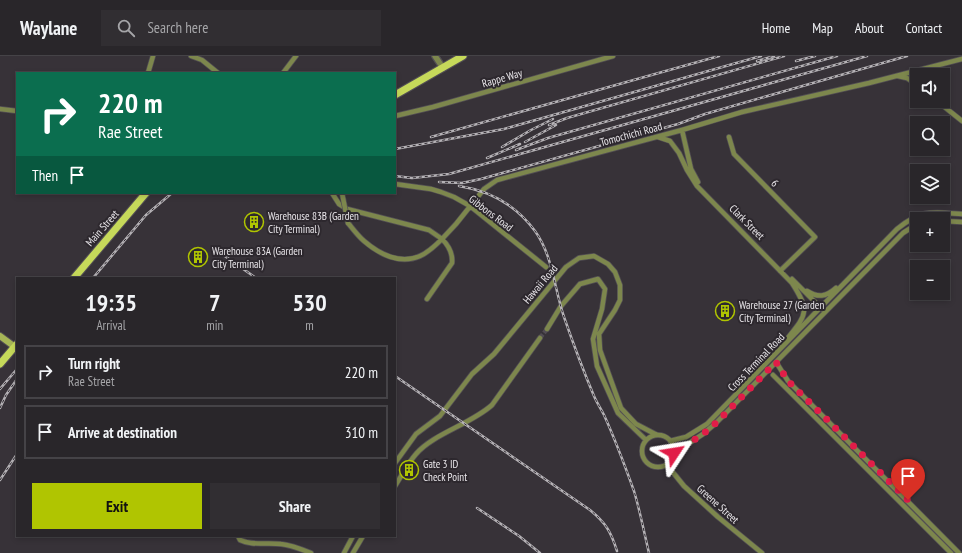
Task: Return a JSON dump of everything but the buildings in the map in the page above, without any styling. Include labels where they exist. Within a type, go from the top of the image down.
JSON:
[{"type":"main road","points":[[396,93],[463,56]]},
{"type":"main road","name":"Main Street","points":[[75,277],[145,194]]},
{"type":"main road","points":[[0,336],[16,346],[0,364]]},
{"type":"street","points":[[148,72],[153,56]]},
{"type":"street","points":[[191,56],[202,60],[217,72]]},
{"type":"street","points":[[284,72],[296,56]]},
{"type":"street","points":[[435,56],[443,68]]},
{"type":"street","name":"Rappe Way","points":[[396,116],[433,107],[613,56]]},
{"type":"street","name":"Tomochichi Road","points":[[929,68],[962,59]]},
{"type":"street","name":"Tomochichi Road","points":[[442,239],[484,189],[497,180],[682,130],[742,112],[910,74]]},
{"type":"street","points":[[897,76],[910,80]]},
{"type":"street","points":[[946,108],[962,121]]},
{"type":"street","points":[[0,109],[16,111]]},
{"type":"street","name":"Clark Street","points":[[682,130],[691,169],[701,186],[781,270],[800,294],[804,310],[802,320],[773,357]]},
{"type":"street","name":"Clark Street","points":[[656,136],[670,141],[679,153],[697,186],[825,312]]},
{"type":"street","name":"6","points":[[729,137],[734,154],[815,237],[781,270]]},
{"type":"street","name":"Gibbons Road","points":[[396,184],[436,191],[454,197],[470,206],[546,267]]},
{"type":"street","points":[[333,194],[339,204],[347,209],[429,230],[442,239],[451,251],[452,263],[427,299]]},
{"type":"street","points":[[342,194],[348,223],[363,241],[383,255],[401,260],[419,257],[430,250],[442,239]]},
{"type":"street","name":"Cross Terminal Road","points":[[670,441],[686,437],[707,424],[897,228],[919,214],[962,214]]},
{"type":"street","points":[[950,221],[962,222]]},
{"type":"street","name":"Cross Terminal Road","points":[[674,453],[703,434],[716,423],[903,232],[910,228]]},
{"type":"street","name":"Hawaii Road","points":[[396,462],[416,434],[440,416],[472,374],[494,354],[566,267],[580,258],[594,256],[608,264],[615,272],[620,285],[620,300],[599,334],[600,350],[621,408],[636,424],[657,435]]},
{"type":"street","points":[[798,286],[819,297],[825,296],[848,276],[854,274]]},
{"type":"street","points":[[547,329],[561,306],[580,284],[598,279],[605,289],[602,309],[593,339],[597,366],[618,413],[646,440]]},
{"type":"street","points":[[396,484],[416,454],[430,442],[483,413],[492,405],[540,338]]},
{"type":"street","points":[[776,362],[788,381],[959,553]]},
{"type":"street","points":[[773,375],[951,553]]},
{"type":"street","points":[[657,435],[664,436],[670,441],[674,448],[674,453],[667,465],[657,467],[647,463],[644,459],[642,449],[646,440],[657,435]]},
{"type":"street","name":"Greene Street","points":[[667,465],[684,486],[718,517],[762,553]]},
{"type":"street","points":[[238,537],[240,540],[246,543],[282,544],[296,547],[311,553]]},
{"type":"street","points":[[344,553],[352,537]]},
{"type":"street","points":[[352,553],[362,537]]},
{"type":"tunnel","points":[[540,338],[547,329]]},
{"type":"railway","points":[[431,137],[719,56]]},
{"type":"railway","points":[[396,149],[504,129],[761,56]]},
{"type":"railway","points":[[757,61],[774,56]]},
{"type":"railway","points":[[549,125],[567,118],[784,56]]},
{"type":"railway","points":[[796,61],[815,56]]},
{"type":"railway","points":[[516,150],[548,138],[837,56]]},
{"type":"railway","points":[[396,176],[412,178],[449,174],[867,56]]},
{"type":"railway","points":[[439,182],[462,183],[481,179],[678,124],[705,114],[907,56]]},
{"type":"railway","points":[[502,147],[553,119]]},
{"type":"railway","points":[[525,142],[556,125]]},
{"type":"railway","points":[[487,158],[520,144]]},
{"type":"railway","points":[[459,186],[482,191],[511,207],[528,222],[541,241],[546,251],[564,317],[575,347],[594,396],[612,433],[634,491],[649,553]]},
{"type":"railway","points":[[94,277],[146,215],[171,194]]},
{"type":"railway","points":[[212,247],[255,277]]},
{"type":"railway","points":[[0,389],[16,370]]},
{"type":"railway","points":[[396,377],[590,510],[607,528],[617,551]]},
{"type":"railway","points":[[0,408],[6,395],[16,380]]},
{"type":"railway","points":[[0,480],[16,456]]},
{"type":"railway","points":[[477,508],[519,536],[540,553]]},
{"type":"place","name":"Warehouse 83B (Garden City Terminal)","points":[[254,222]]},
{"type":"place","name":"Warehouse 83A (Garden City Terminal)","points":[[198,257]]},
{"type":"place","name":"Warehouse 27 (Garden City Terminal)","points":[[725,311]]},
{"type":"place","name":"Gate 3 ID Check Point","points":[[409,470]]},
{"type":"route","points":[[674,453],[703,434],[716,423],[776,362],[788,381],[908,500]]}]
